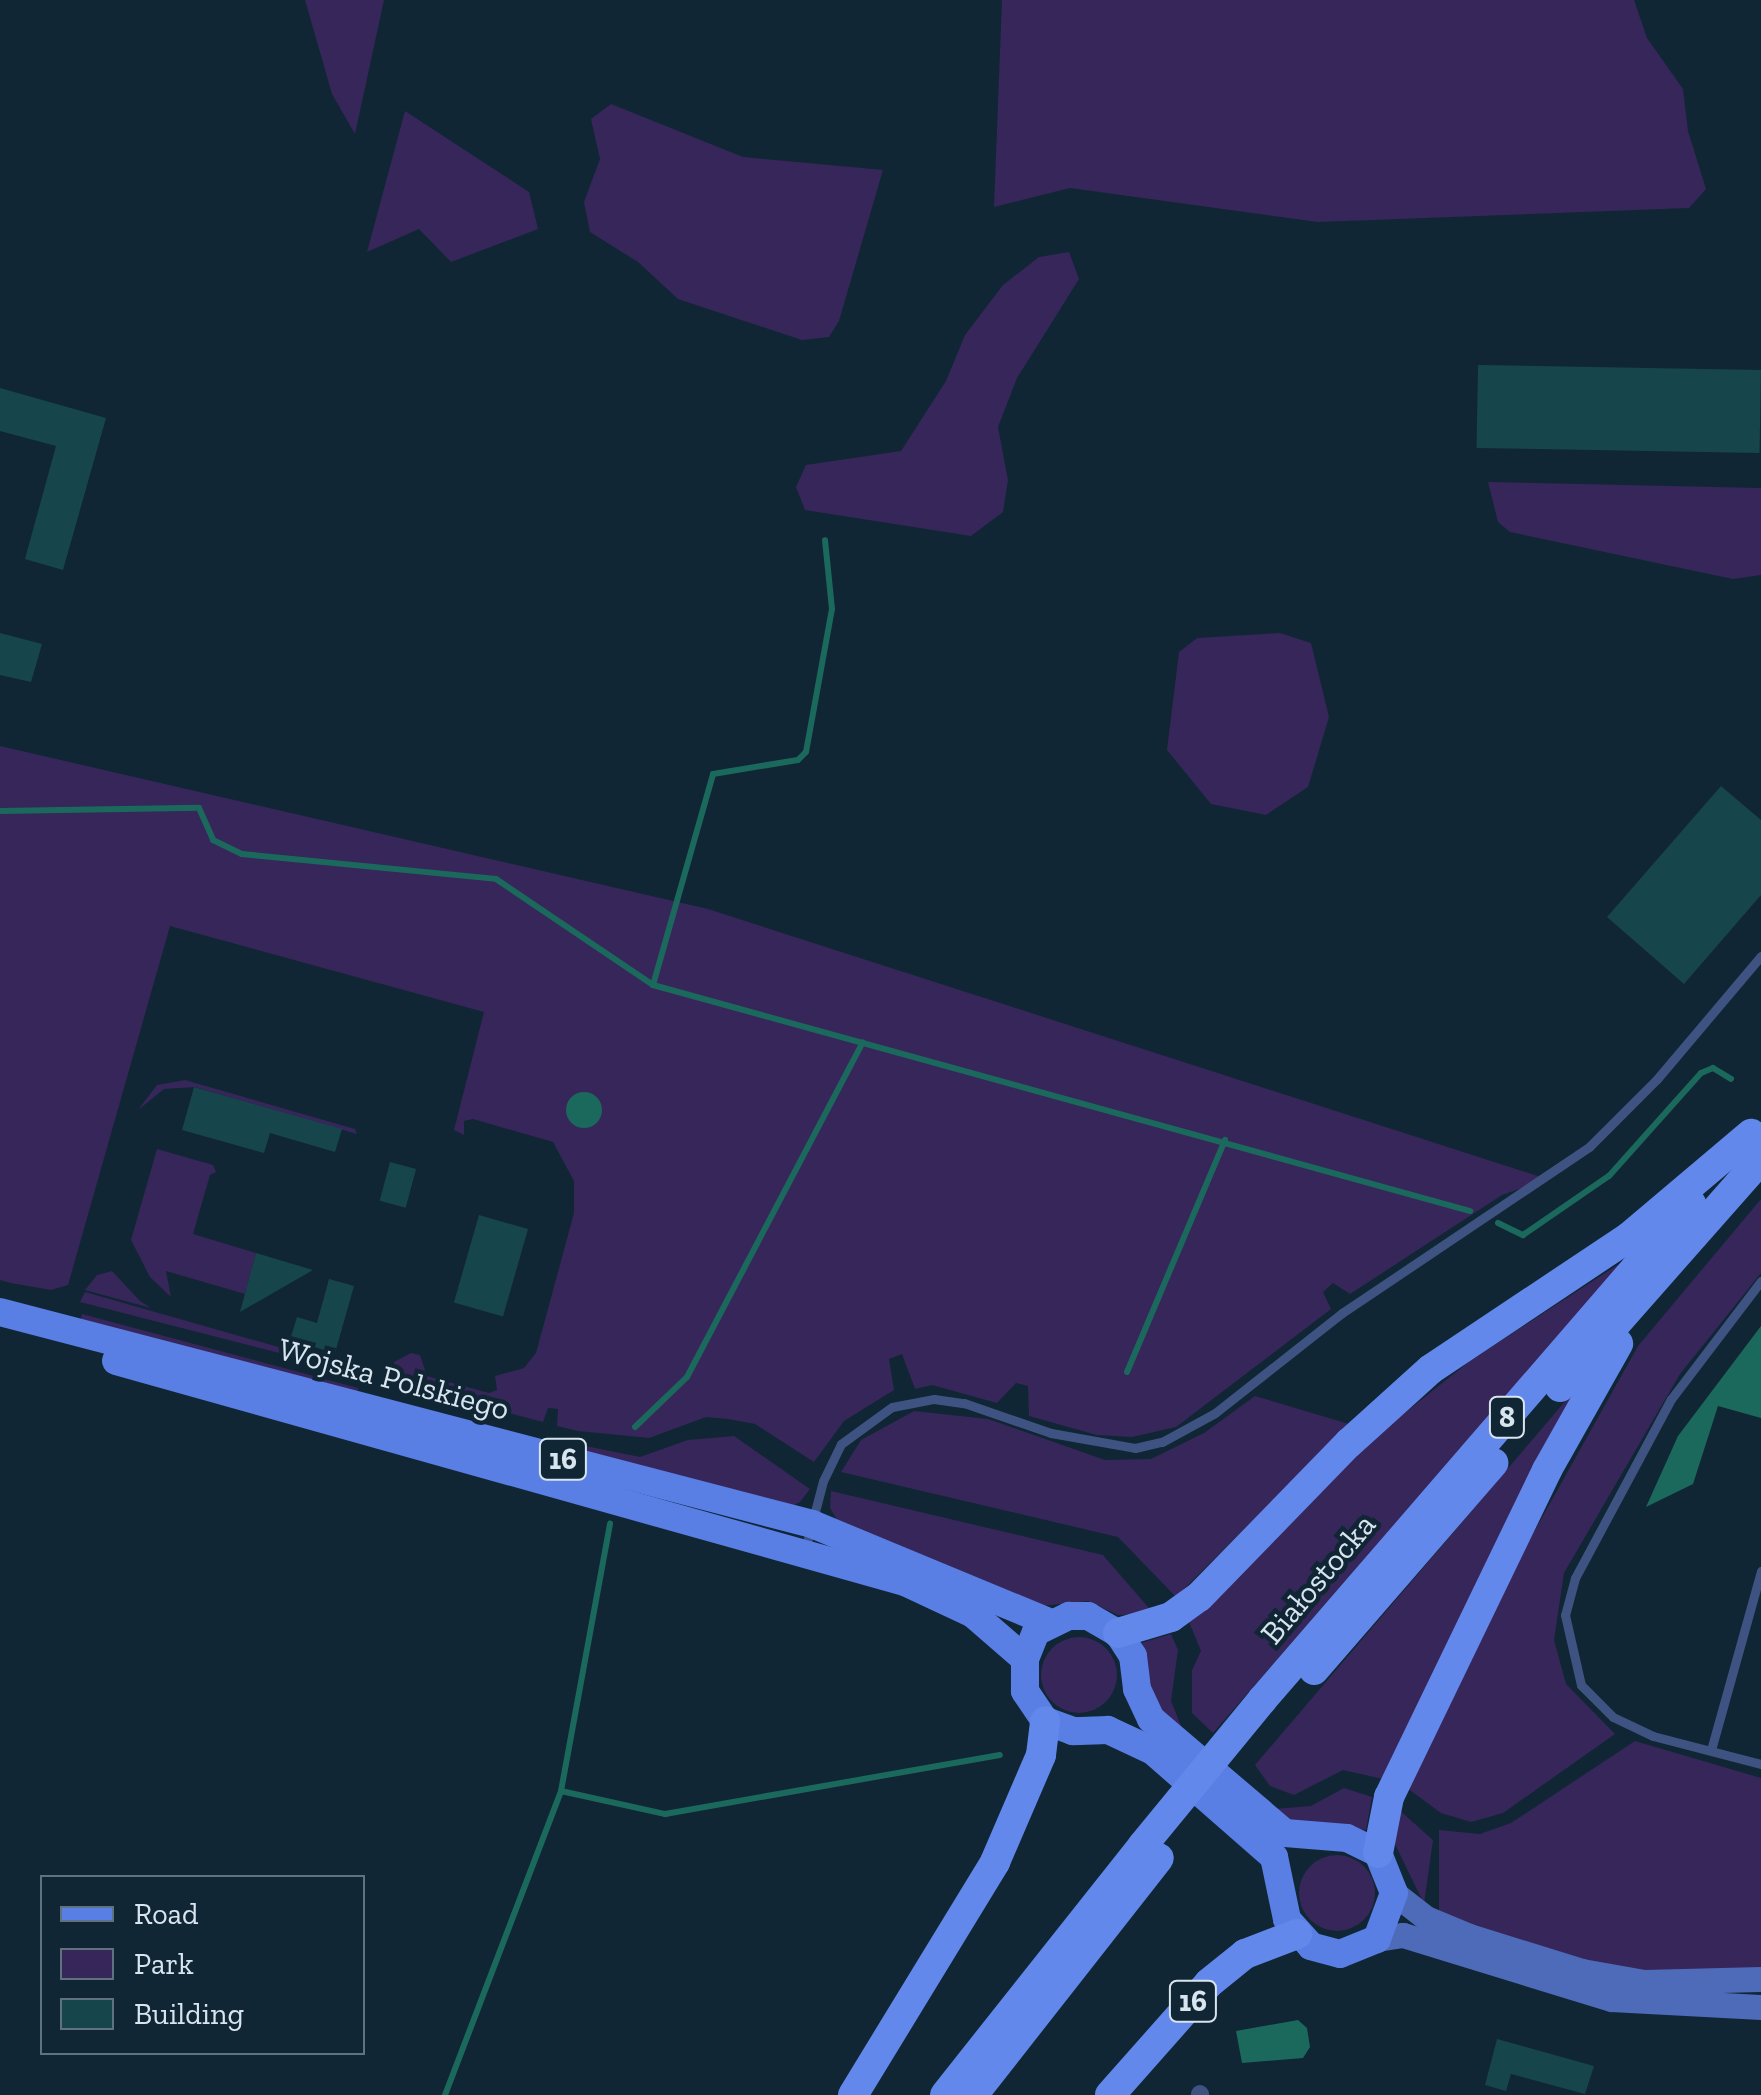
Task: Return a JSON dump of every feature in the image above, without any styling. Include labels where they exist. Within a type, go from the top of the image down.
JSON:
[{"type":"highway","name":"Białostocka","points":[[1269,1707],[1665,1269],[1758,1139]]},
{"type":"highway","name":"Białostocka","points":[[946,2095],[1269,1707],[1758,1139]]},
{"type":"highway","points":[[1118,1633],[1171,1617],[1199,1596],[1392,1402],[1628,1237],[1758,1139]]},
{"type":"highway","points":[[1378,1854],[1389,1797],[1539,1486],[1665,1269]]},
{"type":"highway","points":[[853,2095],[995,1862],[1040,1755],[1044,1721]]},
{"type":"highway","name":"Białostocka","points":[[973,2095],[1151,1851]]},
{"type":"highway","name":"16","points":[[1110,2095],[1209,1983],[1245,1954],[1296,1934]]},
{"type":"main road","name":"Wojska Polskiego","points":[[0,1312],[905,1582],[948,1601],[1025,1659]]},
{"type":"main road","name":"Wojska Polskiego","points":[[0,1324],[364,1419],[812,1524],[1050,1622]]},
{"type":"main road","name":"16","points":[[1050,1622],[1088,1616],[1118,1633]]},
{"type":"main road","points":[[1050,1622],[1036,1632],[1025,1659],[1025,1691],[1044,1721],[1140,1741],[1267,1832],[1300,1838],[1347,1838],[1378,1854],[1394,1893],[1426,1918],[1468,1936],[1582,1971],[1659,1983],[1761,1979]]},
{"type":"main road","points":[[1118,1633],[1133,1656],[1141,1704],[1151,1719],[1267,1832],[1296,1934],[1340,1954],[1377,1938],[1402,1935],[1611,2000],[1761,2007]]},
{"type":"main road","points":[[1377,1938],[1394,1893]]},
{"type":"lane","points":[[804,1554],[841,1444],[869,1418],[912,1400],[964,1403],[1095,1444],[1136,1448],[1188,1429],[1342,1312],[1589,1147],[1657,1078],[1761,956]]},
{"type":"lane","points":[[1761,1281],[1670,1398],[1575,1578],[1565,1614],[1576,1673],[1601,1707],[1653,1736],[1761,1764]]},
{"type":"lane","points":[[1711,1750],[1761,1571]]},
{"type":"green space","points":[[305,0],[384,0],[355,134],[332,94]]},
{"type":"green space","points":[[1002,0],[1634,0],[1647,38],[1683,89],[1688,131],[1706,189],[1689,208],[1318,222],[1070,188],[994,207]]},
{"type":"green space","points":[[611,104],[743,157],[883,170],[839,321],[829,337],[802,340],[678,299],[638,262],[590,232],[584,202],[600,159],[591,119]]},
{"type":"green space","points":[[405,111],[529,192],[538,229],[451,262],[419,229],[367,252]]},
{"type":"green space","points":[[1069,252],[1079,279],[1017,378],[998,427],[1008,480],[1003,512],[971,536],[805,510],[796,487],[806,465],[901,451],[946,381],[965,335],[1003,285],[1039,257]]},
{"type":"green space","points":[[1488,482],[1761,488],[1761,575],[1733,579],[1510,532],[1498,522]]},
{"type":"green space","points":[[1280,633],[1311,643],[1329,717],[1308,787],[1266,815],[1211,804],[1167,750],[1179,652],[1197,638]]},
{"type":"green space","points":[[0,746],[708,909],[1547,1179],[1502,1195],[1350,1294],[1333,1283],[1323,1292],[1331,1309],[1176,1427],[1132,1437],[1097,1435],[1029,1416],[1028,1386],[1016,1383],[997,1403],[932,1385],[915,1389],[902,1354],[889,1359],[894,1390],[844,1421],[814,1462],[755,1424],[728,1419],[706,1417],[649,1438],[578,1431],[557,1426],[558,1409],[548,1408],[543,1422],[391,1382],[394,1362],[411,1353],[420,1355],[427,1376],[489,1393],[497,1390],[495,1376],[524,1368],[536,1353],[574,1213],[574,1181],[553,1142],[473,1119],[464,1121],[464,1135],[454,1130],[484,1012],[170,926],[68,1285],[51,1290],[0,1280]]},
{"type":"green space","points":[[185,1080],[355,1129],[357,1134],[195,1087],[164,1089],[138,1110],[157,1085]]},
{"type":"green space","points":[[157,1149],[213,1165],[216,1172],[210,1175],[193,1234],[256,1253],[245,1294],[166,1271],[171,1297],[150,1277],[131,1240]]},
{"type":"green space","points":[[1761,1199],[1761,1273],[1680,1374],[1564,1573],[1554,1640],[1566,1684],[1615,1734],[1503,1813],[1471,1822],[1441,1813],[1407,1788],[1530,1539],[1638,1346]]},
{"type":"green space","points":[[1642,1249],[1460,1449],[1213,1733],[1192,1713],[1192,1670],[1201,1651],[1189,1622],[1382,1431],[1470,1361]]},
{"type":"green space","points":[[112,1271],[151,1308],[85,1290],[97,1275]]},
{"type":"green space","points":[[85,1292],[359,1370],[361,1374],[80,1302]]},
{"type":"green space","points":[[82,1314],[358,1388],[355,1399],[79,1325]]},
{"type":"green space","points":[[1579,1385],[1383,1779],[1343,1770],[1294,1795],[1270,1786],[1255,1765]]},
{"type":"green space","points":[[1255,1396],[1349,1424],[1176,1597],[1118,1537],[841,1472],[861,1440],[914,1411],[988,1419],[1105,1460],[1151,1459],[1204,1433]]},
{"type":"green space","points":[[734,1436],[810,1489],[800,1502],[788,1508],[553,1449],[551,1439],[640,1457],[688,1440]]},
{"type":"green space","points":[[831,1491],[1103,1555],[1154,1614],[1118,1615],[1088,1601],[1032,1607],[840,1525],[830,1508]]},
{"type":"green space","points":[[1171,1634],[1178,1650],[1171,1701],[1186,1738],[1157,1710],[1141,1643]]},
{"type":"green space","points":[[1079,1637],[1106,1648],[1117,1675],[1106,1702],[1079,1713],[1052,1702],[1041,1675],[1052,1648]]},
{"type":"green space","points":[[1635,1741],[1761,1778],[1761,1971],[1661,1976],[1527,1948],[1439,1913],[1439,1830],[1480,1834],[1511,1823]]},
{"type":"green space","points":[[1344,1788],[1372,1797],[1366,1830],[1291,1822],[1273,1809],[1311,1806]]},
{"type":"green space","points":[[1397,1808],[1433,1840],[1424,1904],[1391,1836]]},
{"type":"green space","points":[[1337,1855],[1364,1866],[1375,1893],[1364,1920],[1337,1931],[1310,1920],[1299,1893],[1310,1866]]},
{"type":"shaded area","points":[[584,1092],[597,1097],[602,1110],[597,1123],[584,1128],[571,1123],[566,1110],[571,1097]]},
{"type":"shaded area","points":[[1761,1326],[1761,1418],[1718,1406],[1693,1484],[1646,1507],[1678,1436]]},
{"type":"shaded area","points":[[1298,2020],[1307,2028],[1310,2047],[1303,2058],[1242,2063],[1236,2031]]},
{"type":"building","points":[[1478,365],[1761,370],[1760,453],[1477,448]]},
{"type":"building","points":[[0,388],[106,418],[63,570],[25,559],[56,446],[0,431]]},
{"type":"building","points":[[0,633],[42,644],[31,682],[0,675]]},
{"type":"building","points":[[1721,786],[1761,820],[1761,895],[1684,984],[1607,917]]},
{"type":"building","points":[[194,1087],[342,1129],[335,1152],[270,1133],[264,1153],[182,1130]]},
{"type":"building","points":[[390,1162],[416,1169],[406,1208],[380,1201]]},
{"type":"building","points":[[479,1215],[528,1229],[503,1317],[454,1302]]},
{"type":"building","points":[[256,1253],[313,1270],[240,1312]]},
{"type":"building","points":[[329,1279],[354,1286],[335,1353],[290,1340],[297,1317],[317,1323]]},
{"type":"building","points":[[1497,2039],[1594,2066],[1585,2094],[1511,2074],[1506,2091],[1485,2085]]},
{"type":"waterway","points":[[653,985],[713,774],[798,760],[806,752],[832,609],[825,540]]},
{"type":"waterway","points":[[0,811],[199,808],[213,840],[242,854],[496,879],[653,985],[1470,1211]]},
{"type":"waterway","points":[[635,1427],[687,1377],[863,1042]]},
{"type":"waterway","points":[[1498,1223],[1523,1235],[1609,1176],[1701,1073],[1713,1068],[1731,1079]]},
{"type":"waterway","points":[[1127,1372],[1225,1140]]},
{"type":"waterway","points":[[445,2095],[561,1791],[610,1523]]},
{"type":"waterway","points":[[561,1791],[665,1814],[1000,1755]]}]
